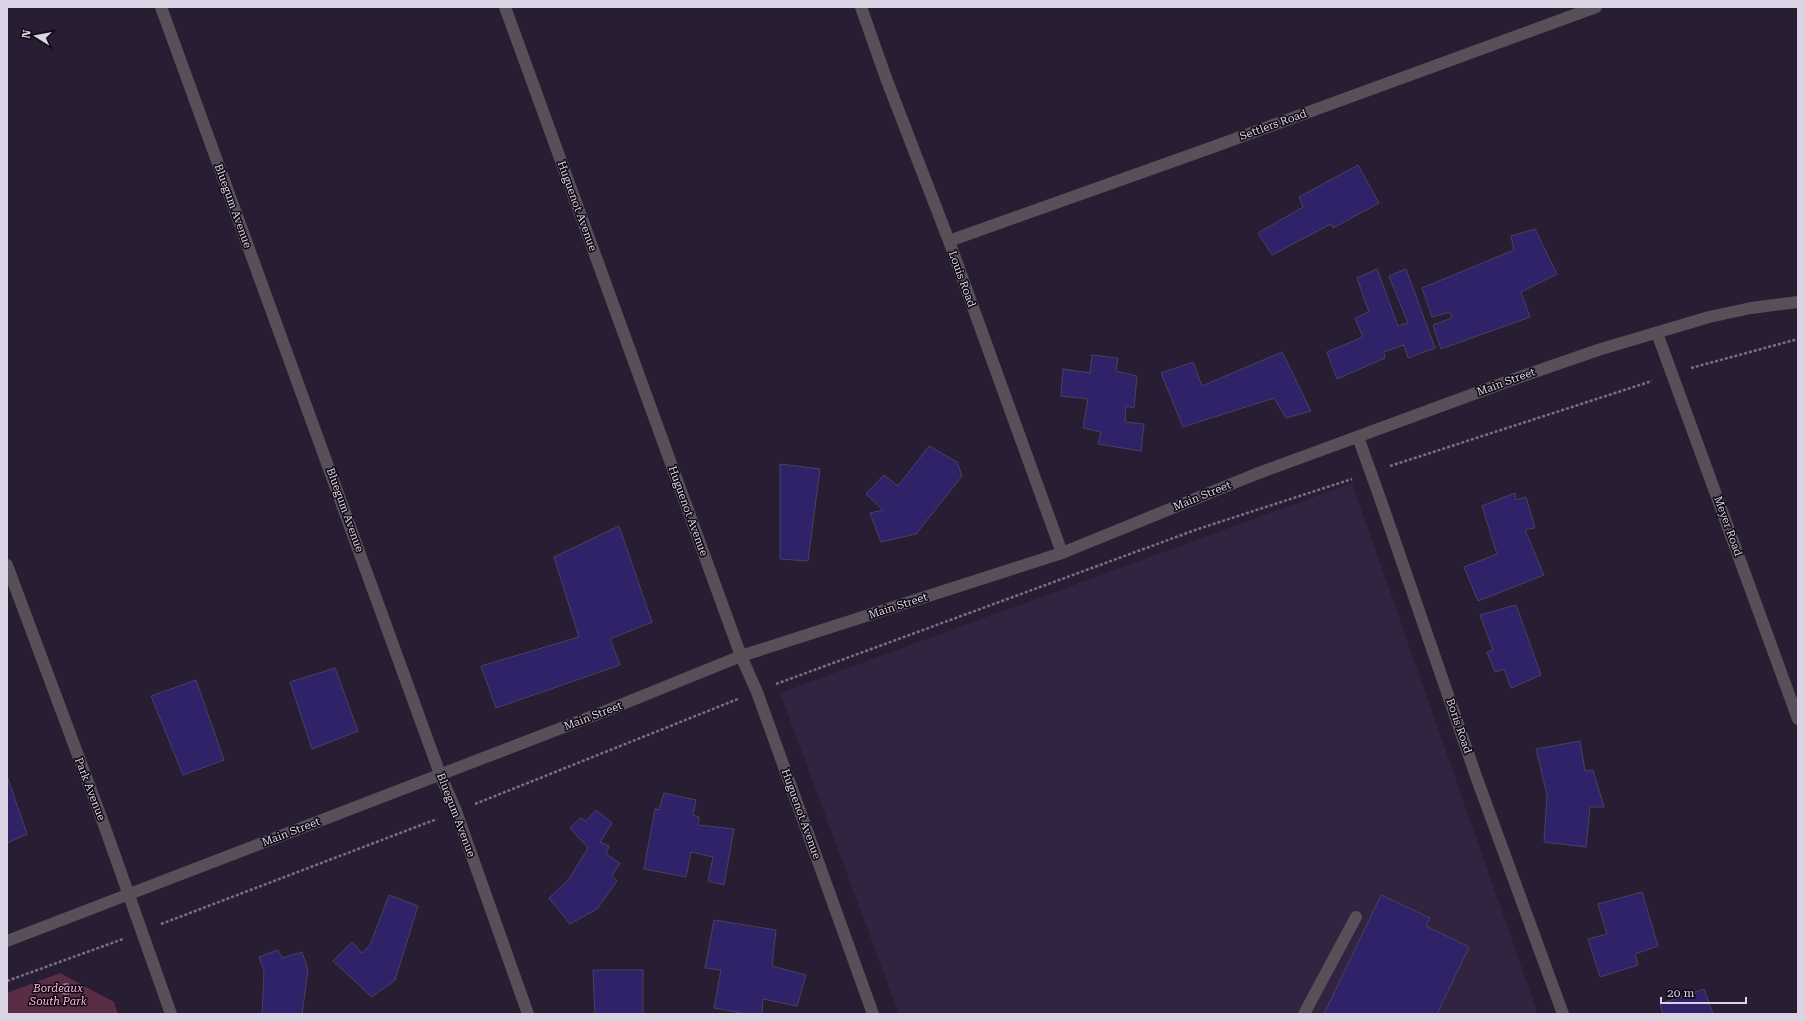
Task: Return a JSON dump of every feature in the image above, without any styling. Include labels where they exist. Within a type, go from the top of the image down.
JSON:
[{"type":"street","name":"Bluegum Avenue","points":[[161,7],[440,774],[456,811],[528,1014]]},
{"type":"street","name":"Huguenot Avenue","points":[[505,7],[873,1014]]},
{"type":"street","name":"Louis Road","points":[[861,7],[886,78],[949,241],[1062,552]]},
{"type":"street","name":"Settlers Road","points":[[949,241],[1213,147],[1596,7]]},
{"type":"street","name":"Main Street","points":[[7,941],[603,712],[741,656],[1062,552],[1256,474],[1358,438],[1524,375],[1598,350],[1709,317],[1751,308],[1798,302]]},
{"type":"street","name":"Meyer Road","points":[[1657,333],[1798,719]]},
{"type":"street","name":"Boris Road","points":[[1358,438],[1477,779],[1563,1014]]},
{"type":"street","name":"Park Avenue","points":[[7,565],[104,825],[171,1014]]},
{"type":"street","points":[[1304,1014],[1356,917]]},
{"type":"path","points":[[7,982],[456,811],[756,692],[1198,529],[1695,366],[1798,340]]},
{"type":"shaded area","points":[[1352,483],[1538,1014],[899,1014],[780,693]]},
{"type":"green space","name":"Bordeaux South Park","points":[[60,973],[114,1002],[118,1014],[7,1014],[7,993]]},
{"type":"building","points":[[1358,165],[1379,203],[1333,228],[1331,224],[1272,255],[1258,233],[1303,207],[1299,197]]},
{"type":"building","points":[[1535,229],[1557,274],[1521,292],[1530,317],[1441,349],[1433,325],[1452,318],[1450,312],[1432,317],[1422,288],[1514,250],[1511,236]]},
{"type":"building","points":[[1377,269],[1398,326],[1408,323],[1389,276],[1406,269],[1435,348],[1408,358],[1404,345],[1384,352],[1385,358],[1337,379],[1327,352],[1363,337],[1355,318],[1369,312],[1357,278]]},
{"type":"building","points":[[1282,352],[1311,411],[1286,418],[1274,398],[1183,427],[1161,373],[1193,362],[1202,386]]},
{"type":"building","points":[[1092,355],[1118,358],[1116,371],[1137,376],[1134,408],[1126,406],[1125,422],[1144,424],[1141,451],[1098,444],[1101,432],[1083,428],[1088,399],[1061,396],[1063,369],[1090,373]]},
{"type":"building","points":[[929,446],[957,462],[962,476],[916,534],[881,542],[870,513],[883,510],[866,494],[884,475],[898,486]]},
{"type":"building","points":[[780,464],[820,469],[808,561],[780,559]]},
{"type":"building","points":[[1515,493],[1516,500],[1526,497],[1535,528],[1525,530],[1544,575],[1478,601],[1464,567],[1497,554],[1482,506]]},
{"type":"building","points":[[619,526],[652,622],[610,639],[620,665],[496,708],[481,666],[579,637],[554,557]]},
{"type":"building","points":[[1516,605],[1541,675],[1511,688],[1504,669],[1495,672],[1487,652],[1493,650],[1480,615]]},
{"type":"building","points":[[335,668],[358,731],[312,749],[290,682]]},
{"type":"building","points":[[196,680],[224,760],[183,775],[151,696]]},
{"type":"building","points":[[1580,741],[1585,771],[1593,770],[1604,807],[1590,807],[1586,847],[1544,842],[1547,795],[1536,749]]},
{"type":"building","points":[[7,776],[27,834],[7,843]]},
{"type":"building","points":[[664,793],[696,800],[693,815],[699,817],[698,825],[734,829],[724,885],[708,881],[713,857],[691,852],[686,877],[644,869],[655,809],[659,810]]},
{"type":"building","points":[[596,810],[612,823],[600,842],[609,846],[606,854],[620,863],[612,876],[617,881],[597,909],[570,924],[549,898],[569,879],[588,848],[570,828],[580,818],[586,821]]},
{"type":"building","points":[[1642,892],[1658,946],[1635,954],[1638,965],[1600,977],[1588,939],[1607,934],[1598,904]]},
{"type":"building","points":[[389,895],[418,906],[395,980],[372,997],[333,961],[352,942],[362,953],[370,945]]},
{"type":"building","points":[[1381,895],[1430,918],[1426,926],[1469,947],[1437,1014],[1324,1014]]},
{"type":"building","points":[[714,920],[776,930],[772,966],[806,975],[797,1006],[763,999],[762,1014],[747,1014],[714,1008],[721,970],[705,968]]},
{"type":"building","points":[[278,950],[282,958],[302,952],[308,970],[302,1014],[262,1014],[264,971],[259,957]]},
{"type":"building","points":[[593,970],[643,970],[643,1014],[595,1014]]},
{"type":"building","points":[[1704,989],[1713,1014],[1663,1014],[1660,1004]]}]
